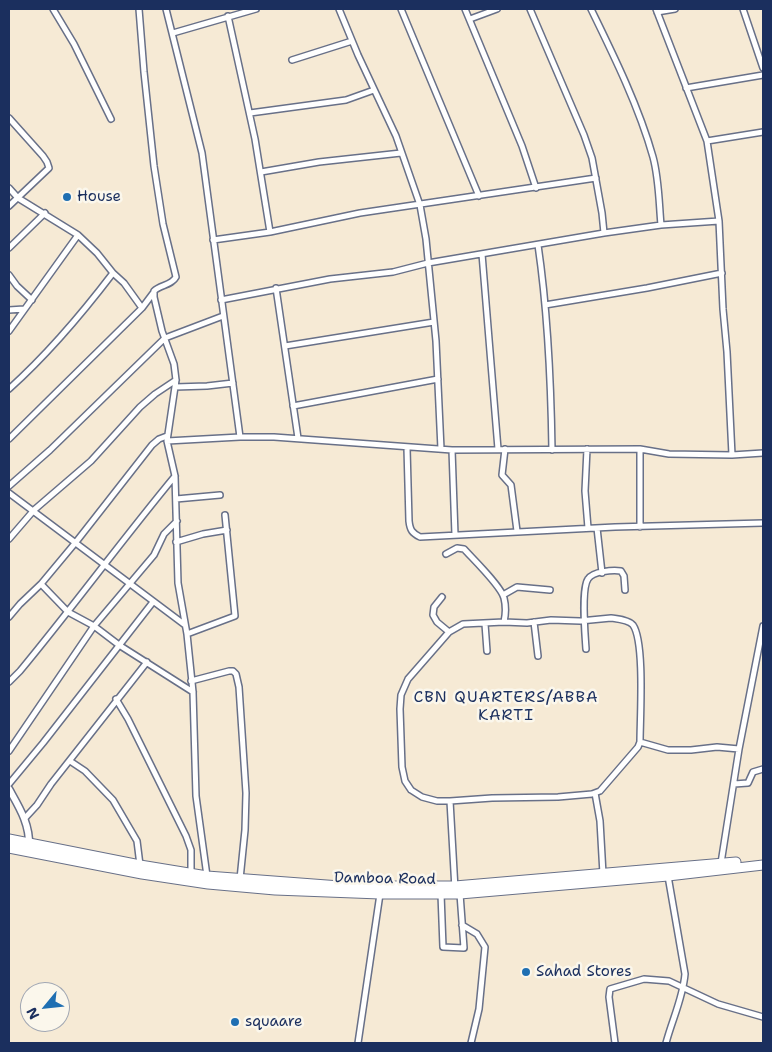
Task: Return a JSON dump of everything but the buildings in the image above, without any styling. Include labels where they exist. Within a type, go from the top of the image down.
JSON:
[{"type":"main road","name":"Damboa Road","points":[[9,839],[28,848],[142,874],[208,884],[275,890],[380,894],[441,894],[722,866],[763,865]]},
{"type":"main road","name":"Damboa Road","points":[[9,848],[28,848],[240,880],[457,891]]},
{"type":"main road","name":"Damboa Road","points":[[604,878],[668,876],[763,860]]},
{"type":"street","points":[[54,9],[74,44],[111,119]]},
{"type":"street","points":[[9,439],[142,308],[157,288],[173,282],[176,277],[163,224],[154,166],[139,9]]},
{"type":"street","points":[[166,9],[202,153],[240,437]]},
{"type":"street","points":[[173,32],[256,9]]},
{"type":"street","points":[[339,9],[396,136],[420,205],[434,322],[441,449]]},
{"type":"street","points":[[401,9],[479,196]]},
{"type":"street","points":[[466,9],[522,146],[536,188]]},
{"type":"street","points":[[470,19],[497,9]]},
{"type":"street","points":[[530,9],[592,158],[604,233]]},
{"type":"street","points":[[591,9],[630,95],[653,157],[658,186],[661,225]]},
{"type":"street","points":[[675,9],[656,10],[707,141],[719,221],[722,309],[727,352],[732,455]]},
{"type":"street","points":[[743,9],[763,68]]},
{"type":"street","points":[[228,16],[250,114],[270,232]]},
{"type":"street","points":[[292,60],[352,41]]},
{"type":"street","points":[[686,88],[763,74]]},
{"type":"street","points":[[250,114],[346,100],[374,90]]},
{"type":"street","points":[[9,118],[43,156],[49,168],[9,206]]},
{"type":"street","points":[[707,141],[763,132]]},
{"type":"street","points":[[261,172],[319,162],[401,153]]},
{"type":"street","points":[[214,240],[270,232],[360,213],[596,178]]},
{"type":"street","points":[[9,188],[18,198],[78,235],[124,283],[142,308]]},
{"type":"street","points":[[9,248],[45,213]]},
{"type":"street","points":[[221,300],[276,288],[330,279],[393,272],[428,263],[604,233],[661,225],[719,221]]},
{"type":"street","points":[[9,331],[78,235]]},
{"type":"street","points":[[538,245],[545,305],[552,450]]},
{"type":"street","points":[[482,254],[502,449],[502,474],[511,485],[517,531]]},
{"type":"street","points":[[9,389],[51,349],[81,316],[113,273]]},
{"type":"street","points":[[545,305],[722,273]]},
{"type":"street","points":[[9,275],[17,286],[32,300]]},
{"type":"street","points":[[276,288],[298,438]]},
{"type":"street","points":[[154,292],[165,338],[174,364],[176,380],[167,438],[175,476],[178,591],[186,625],[193,692],[196,796],[207,876]]},
{"type":"street","points":[[9,310],[24,309]]},
{"type":"street","points":[[9,486],[50,450],[165,338],[223,316]]},
{"type":"street","points":[[285,346],[434,322]]},
{"type":"street","points":[[294,406],[438,379]]},
{"type":"street","points":[[9,539],[34,510],[91,461],[155,394],[176,380]]},
{"type":"street","points":[[175,387],[233,383]]},
{"type":"street","points":[[9,617],[41,584],[152,445],[159,439],[298,438],[407,448],[452,450],[640,449],[669,454],[763,454]]},
{"type":"street","points":[[407,448],[410,529],[420,537],[588,528],[763,523]]},
{"type":"street","points":[[587,449],[585,491],[588,528]]},
{"type":"street","points":[[640,449],[640,527]]},
{"type":"street","points":[[452,450],[455,535]]},
{"type":"street","points":[[9,682],[68,612],[175,476]]},
{"type":"street","points":[[9,493],[186,625]]},
{"type":"street","points":[[176,498],[220,495]]},
{"type":"street","points":[[187,634],[235,616],[225,516]]},
{"type":"street","points":[[9,751],[94,626],[154,555],[164,534],[176,521]]},
{"type":"street","points":[[597,528],[602,573]]},
{"type":"street","points":[[176,542],[203,534],[227,530]]},
{"type":"street","points":[[446,554],[457,548],[464,549],[503,595],[506,611],[504,622]]},
{"type":"street","points":[[586,648],[585,586],[588,578],[594,574],[621,571],[624,576],[625,590]]},
{"type":"street","points":[[41,584],[68,612],[94,626],[119,645],[193,692]]},
{"type":"street","points":[[503,595],[517,587],[550,590]]},
{"type":"street","points":[[442,597],[434,607],[433,615],[449,632]]},
{"type":"street","points":[[9,784],[154,602]]},
{"type":"street","points":[[611,618],[633,625],[637,635],[640,659],[640,742],[638,747],[600,791],[595,793],[558,797],[437,801],[422,797],[411,790],[405,781],[402,767],[400,709],[401,695],[408,680],[449,632],[463,624],[534,622],[611,618]]},
{"type":"street","points":[[534,622],[538,656]]},
{"type":"street","points":[[485,624],[487,651]]},
{"type":"street","points":[[722,866],[734,784],[763,626]]},
{"type":"street","points":[[25,818],[70,762],[116,699],[147,662]]},
{"type":"street","points":[[191,681],[229,671],[233,671],[236,674],[239,687],[246,793],[245,830],[240,880]]},
{"type":"street","points":[[116,699],[128,719],[186,836],[191,850],[192,874]]},
{"type":"street","points":[[640,742],[668,750],[691,750],[717,746],[740,749]]},
{"type":"street","points":[[70,762],[85,771],[113,800],[137,841],[140,865]]},
{"type":"street","points":[[734,784],[748,783],[753,772],[763,769]]},
{"type":"street","points":[[9,789],[25,818],[30,836],[28,848]]},
{"type":"street","points":[[595,793],[600,821],[604,878]]},
{"type":"street","points":[[441,894],[443,947],[464,948],[457,891],[450,801]]},
{"type":"street","points":[[666,1043],[684,989],[685,974],[668,876]]},
{"type":"street","points":[[358,1043],[380,894]]},
{"type":"street","points":[[462,926],[477,934],[485,946],[478,1009],[471,1043]]},
{"type":"street","points":[[615,1043],[609,997],[610,989],[648,979],[669,981],[718,1004],[763,1017]]},
{"type":"place","name":"House","points":[[67,197]]},
{"type":"place","name":"Sahad Stores","points":[[526,972]]},
{"type":"place","name":"squaare","points":[[235,1022]]},
{"type":"district","name":"CBN QUARTERS/ABBA KARTI","points":[[506,707]]}]
